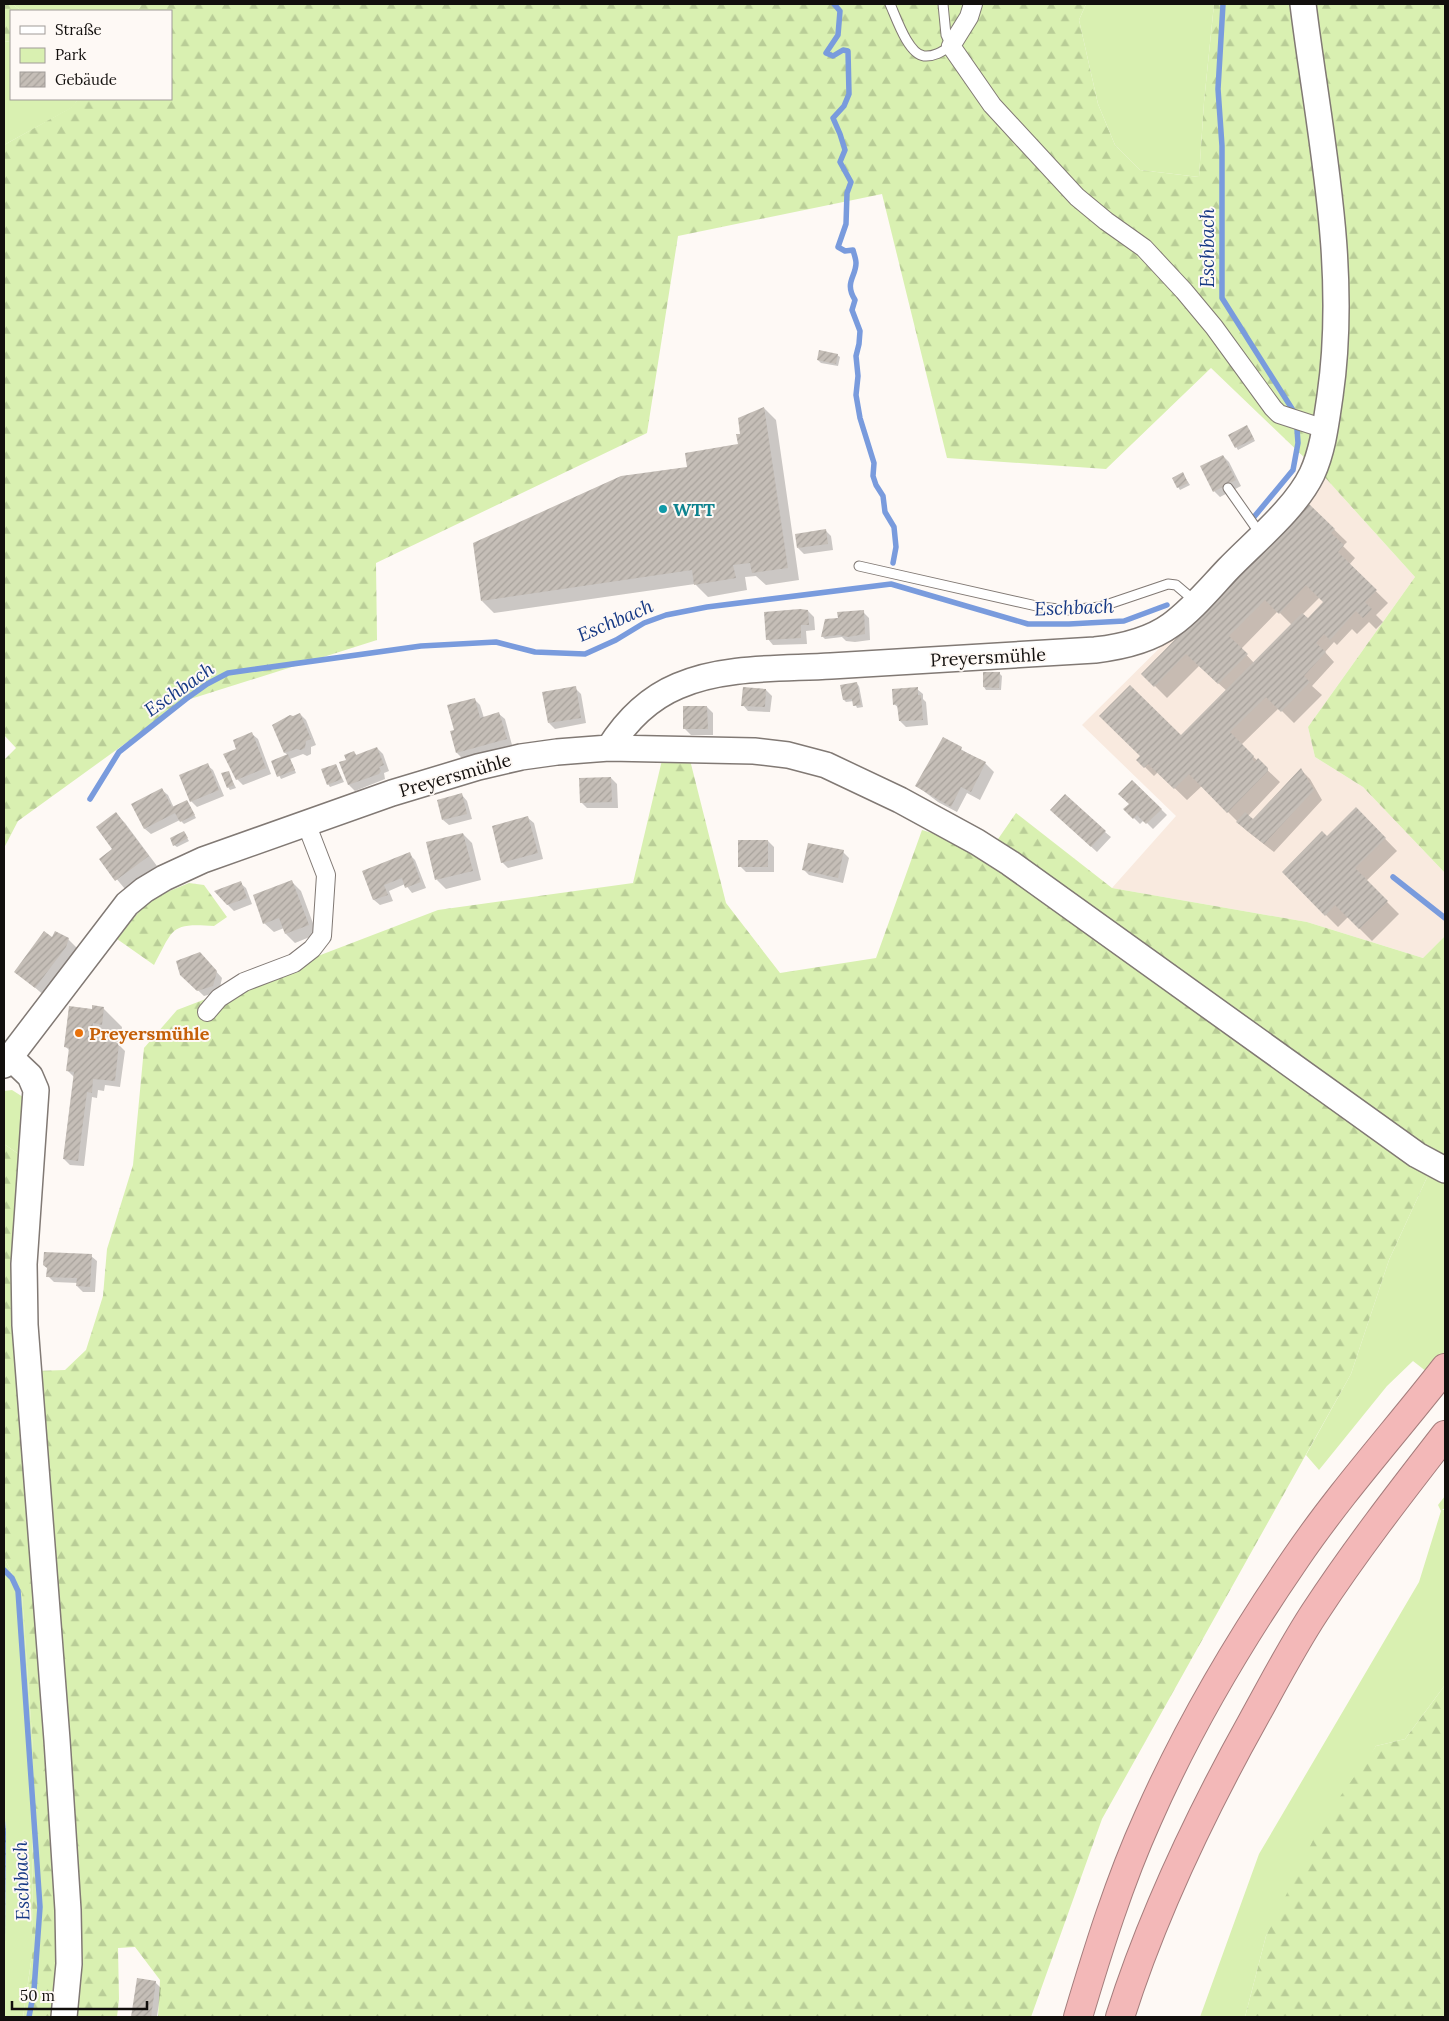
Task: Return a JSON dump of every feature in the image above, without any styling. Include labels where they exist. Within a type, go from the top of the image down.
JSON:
[{"type":"highway","points":[[1078,2017],[1104,1928],[1147,1819],[1180,1749],[1234,1653],[1296,1557],[1358,1474],[1441,1374]]},
{"type":"highway","points":[[1120,2017],[1134,1972],[1173,1878],[1228,1765],[1268,1692],[1315,1612],[1445,1435]]},
{"type":"main road","name":"Preyersmühle","points":[[609,748],[628,720],[647,704],[677,686],[699,678],[719,674],[769,670],[1036,655],[1110,648],[1144,639],[1171,625],[1261,536],[1300,492],[1316,464],[1318,426],[1335,348],[1335,254],[1325,161],[1303,4]]},
{"type":"main road","name":"Preyersmühle","points":[[7,1061],[118,915],[140,894],[164,878],[203,860],[392,793],[478,767],[539,754],[609,748],[754,751],[788,755],[826,765],[856,778],[939,821],[1010,863],[1417,1155],[1445,1170]]},
{"type":"main road","points":[[7,1061],[30,1076],[36,1090],[24,1293],[68,1910],[69,1964],[64,2017]]},
{"type":"street","points":[[973,4],[969,17],[950,46],[992,104],[1077,197],[1144,248],[1159,263],[1214,327],[1279,414],[1318,426]]},
{"type":"street","points":[[207,1012],[219,998],[244,982],[294,962],[312,949],[322,936],[326,875],[306,823]]},
{"type":"lane","points":[[890,4],[904,37],[914,51],[923,56],[931,55],[950,46],[946,35],[943,4]]},
{"type":"lane","points":[[1228,488],[1261,536]]},
{"type":"lane","points":[[859,566],[1016,603],[1067,610],[1100,607],[1168,584],[1176,585],[1196,602]]},
{"type":"shaded area","points":[[1321,473],[1415,577],[1308,727],[1315,757],[1363,787],[1445,873],[1445,936],[1423,958],[1307,922],[1112,888],[1176,816],[1082,725],[1316,493]]},
{"type":"green space","points":[[4,4],[12,4],[21,10],[10,10],[10,42],[4,41]]},
{"type":"green space","points":[[12,4],[142,4],[138,10],[21,10]]},
{"type":"green space","points":[[142,4],[1086,4],[1079,20],[1098,104],[1115,145],[1140,170],[1199,177],[1214,4],[1294,4],[1323,219],[1326,362],[1307,460],[1211,368],[1106,469],[947,458],[882,194],[678,236],[647,433],[376,563],[377,640],[184,701],[18,821],[4,848],[4,760],[16,748],[4,735],[4,145],[72,107],[77,100],[172,100],[172,10],[138,10]]},
{"type":"green space","points":[[1086,4],[1214,4],[1199,177],[1140,170],[1115,145],[1098,104],[1079,20]]},
{"type":"green space","points":[[1312,4],[1445,4],[1445,873],[1363,787],[1315,757],[1308,727],[1415,577],[1321,473],[1338,409]]},
{"type":"green space","points":[[4,41],[10,42],[10,100],[77,100],[73,107],[4,145]]},
{"type":"green space","points":[[662,760],[690,760],[726,903],[780,973],[876,958],[922,830],[966,843],[1429,1173],[1389,1260],[1351,1374],[1102,1819],[1031,2017],[158,2017],[160,1980],[135,1947],[118,1948],[119,1999],[117,2017],[71,2017],[36,1371],[65,1370],[86,1350],[103,1296],[107,1249],[133,1165],[144,1048],[177,1010],[438,910],[633,883]]},
{"type":"green space","points":[[1016,813],[1112,888],[1307,922],[1423,958],[1445,936],[1445,1156],[1430,1149],[1361,1102],[996,842]]},
{"type":"green space","points":[[189,883],[204,885],[227,917],[214,926],[189,926],[175,930],[154,965],[117,939],[145,904]]},
{"type":"green space","points":[[12,1090],[23,1097],[23,1157],[4,1144],[4,1091]]},
{"type":"green space","points":[[4,1144],[23,1157],[61,1949],[55,2017],[23,2017],[32,1955],[33,1750],[22,1594],[4,1557]]},
{"type":"green space","points":[[1429,1173],[1445,1182],[1445,1386],[1413,1361],[1387,1386],[1319,1470],[1306,1455],[1351,1374],[1389,1260]]},
{"type":"green space","points":[[1445,1496],[1445,1508],[1442,1510],[1445,1510],[1445,1685],[1405,1739],[1376,1746],[1266,1936],[1245,2017],[1200,2017],[1259,1854],[1419,1582],[1441,1511],[1438,1505]]},
{"type":"green space","points":[[4,1557],[22,1594],[33,1750],[32,1955],[23,2017],[4,2017],[6,1832],[4,1806]]},
{"type":"green space","points":[[1445,1685],[1445,2017],[1245,2017],[1266,1936],[1322,1822],[1376,1746],[1405,1739]]},
{"type":"water","points":[[4,1806],[6,1832],[4,1951]]},
{"type":"building","points":[[819,350],[838,354],[836,364],[817,360]]},
{"type":"building","name":"WTT","points":[[764,407],[788,568],[752,573],[750,563],[733,565],[736,578],[694,585],[692,570],[481,601],[473,543],[621,476],[687,467],[685,453],[738,444],[736,434],[740,434],[738,418]]},
{"type":"building","points":[[1247,425],[1254,439],[1235,448],[1228,435]]},
{"type":"building","points":[[1223,455],[1236,480],[1213,492],[1200,466]]},
{"type":"building","points":[[1183,472],[1188,483],[1177,488],[1172,478]]},
{"type":"building","points":[[1309,504],[1335,529],[1331,533],[1344,545],[1338,552],[1377,590],[1365,602],[1372,609],[1363,618],[1356,611],[1330,640],[1324,634],[1316,643],[1326,652],[1304,676],[1310,682],[1281,712],[1266,697],[1230,732],[1254,756],[1252,759],[1255,762],[1258,758],[1268,768],[1268,771],[1227,813],[1189,774],[1174,789],[1148,764],[1144,768],[1136,760],[1140,756],[1099,716],[1130,685],[1181,735],[1302,613],[1308,618],[1323,602],[1306,585],[1279,614],[1265,600],[1229,636],[1248,654],[1218,684],[1186,654],[1154,687],[1141,674]]},
{"type":"building","points":[[826,529],[828,544],[797,548],[795,534]]},
{"type":"building","points":[[808,610],[809,625],[801,625],[801,638],[766,640],[764,612]]},
{"type":"building","points":[[864,610],[865,634],[848,637],[839,635],[821,637],[825,619],[838,618],[837,612]]},
{"type":"building","points":[[983,672],[1000,672],[999,688],[983,687]]},
{"type":"building","points":[[857,682],[861,705],[853,706],[852,699],[843,700],[840,685]]},
{"type":"building","points":[[576,686],[581,718],[548,723],[542,692]]},
{"type":"building","points":[[743,687],[766,689],[765,707],[741,706]]},
{"type":"building","points":[[918,687],[918,695],[921,695],[923,720],[899,721],[897,704],[893,705],[892,689]]},
{"type":"building","points":[[475,698],[480,718],[499,712],[507,739],[456,753],[450,731],[454,730],[447,705]]},
{"type":"building","points":[[683,706],[707,706],[708,729],[683,729]]},
{"type":"building","points":[[300,713],[311,739],[306,741],[305,748],[284,753],[272,725],[290,715],[293,716]]},
{"type":"building","points":[[252,732],[266,768],[236,780],[223,754],[236,749],[233,740]]},
{"type":"building","points":[[943,737],[962,747],[961,750],[986,762],[971,792],[961,787],[951,807],[915,786]]},
{"type":"building","points":[[377,747],[384,765],[379,767],[381,771],[379,774],[348,785],[339,762],[346,760],[344,755],[354,751],[356,755]]},
{"type":"building","points":[[288,754],[295,770],[277,777],[271,761]]},
{"type":"building","points":[[208,763],[219,790],[190,802],[179,775]]},
{"type":"building","points":[[336,764],[342,779],[327,785],[321,769]]},
{"type":"building","points":[[1301,768],[1314,790],[1264,844],[1236,822],[1245,812],[1253,819]]},
{"type":"building","points":[[229,771],[234,785],[227,788],[221,773]]},
{"type":"building","points":[[611,777],[612,802],[580,803],[579,778]]},
{"type":"building","points":[[1132,780],[1162,809],[1146,824],[1137,815],[1133,819],[1123,809],[1129,804],[1118,794]]},
{"type":"building","points":[[162,788],[172,807],[187,800],[195,815],[180,822],[175,813],[144,829],[131,804]]},
{"type":"building","points":[[462,793],[467,814],[442,820],[437,800]]},
{"type":"building","points":[[1065,794],[1106,831],[1091,847],[1050,810]]},
{"type":"building","points":[[1356,807],[1386,838],[1355,868],[1388,901],[1359,929],[1335,905],[1325,916],[1282,872],[1322,831],[1327,836]]},
{"type":"building","points":[[116,812],[149,856],[115,881],[99,859],[112,849],[96,827]]},
{"type":"building","points":[[528,816],[538,853],[501,863],[492,826]]},
{"type":"building","points":[[184,831],[188,838],[173,846],[170,838]]},
{"type":"building","points":[[463,833],[473,871],[435,880],[426,842]]},
{"type":"building","points":[[738,840],[768,840],[768,867],[738,867]]},
{"type":"building","points":[[808,843],[844,850],[838,878],[802,870]]},
{"type":"building","points":[[410,852],[421,882],[405,888],[402,878],[384,885],[388,895],[373,900],[362,871]]},
{"type":"building","points":[[292,880],[309,925],[285,934],[279,918],[263,924],[253,895]]},
{"type":"building","points":[[241,881],[247,898],[227,905],[214,891]]},
{"type":"building","points":[[44,931],[52,937],[55,931],[69,938],[66,947],[35,988],[14,972]]},
{"type":"building","points":[[200,952],[217,971],[213,986],[197,991],[180,975],[176,961]]},
{"type":"building","points":[[92,1005],[104,1007],[102,1025],[93,1023],[90,1040],[119,1043],[115,1081],[93,1079],[92,1093],[87,1092],[78,1161],[63,1159],[74,1072],[66,1071],[69,1048],[64,1047],[69,1006],[92,1009]]},
{"type":"building","points":[[44,1252],[92,1254],[90,1287],[76,1286],[77,1278],[46,1277],[47,1268],[43,1265]]},
{"type":"building","points":[[137,1978],[156,1981],[151,2017],[131,2017]]},
{"type":"waterway","points":[[834,4],[840,11],[838,35],[826,53],[833,56],[843,50],[848,51],[849,94],[844,106],[833,118],[845,150],[840,162],[851,182],[847,193],[846,224],[838,247],[845,251],[853,250],[856,260],[856,268],[850,284],[855,300],[852,310],[860,331],[856,356],[858,376],[856,395],[860,418],[874,463],[873,476],[883,496],[885,512],[894,527],[896,547],[893,563]]},
{"type":"waterway","name":"Eschbach","points":[[1223,4],[1218,89],[1222,146],[1222,298],[1296,415],[1298,443],[1293,470],[1254,517]]},
{"type":"waterway","name":"Eschbach","points":[[90,799],[119,752],[186,699],[207,684],[228,673],[421,646],[496,642],[535,652],[585,654],[616,640],[644,623],[666,615],[707,607],[891,584],[1028,624],[1124,621],[1167,605]]},
{"type":"waterway","points":[[1393,877],[1445,918]]},
{"type":"waterway","name":"Eschbach","points":[[4,1570],[12,1578],[18,1591],[40,1907],[34,1990],[29,2017]]},
{"type":"place","name":"WTT","points":[[663,509]]},
{"type":"place","name":"Preyersmühle","points":[[79,1033]]}]
